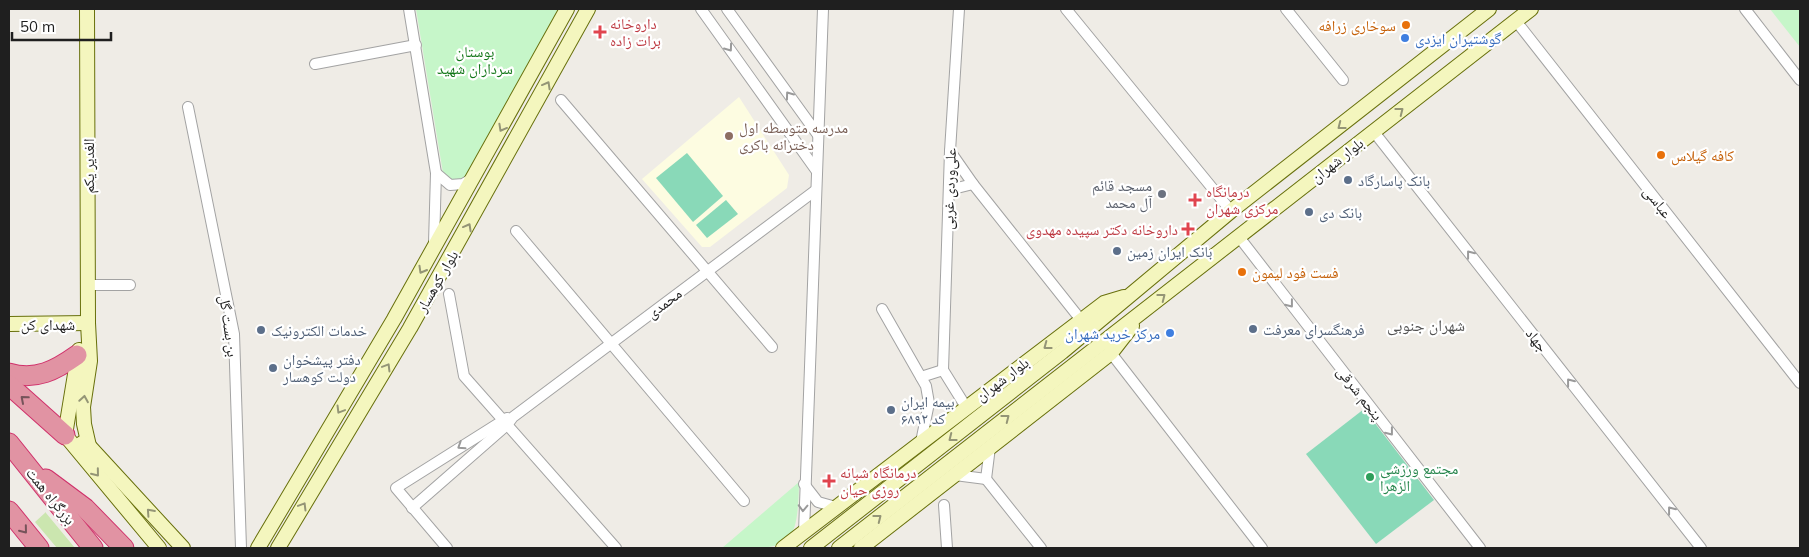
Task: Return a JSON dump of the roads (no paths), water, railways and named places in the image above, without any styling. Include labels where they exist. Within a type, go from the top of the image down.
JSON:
[{"type":"highway","points":[[9,373],[23,376],[45,373],[54,370],[78,355]]},
{"type":"highway","points":[[9,385],[65,435]]},
{"type":"highway","name":"بزرگراه همت","points":[[9,443],[93,548]]},
{"type":"highway","points":[[26,464],[85,508],[124,548]]},
{"type":"highway","points":[[9,511],[39,548]]},
{"type":"main road","name":"الغدیر یکم","points":[[87,9],[88,323]]},
{"type":"main road","name":"بلوار کوهسار","points":[[258,548],[476,176],[567,9]]},
{"type":"main road","name":"بلوار کوهسار","points":[[283,546],[410,328],[588,9]]},
{"type":"main road","name":"بلوار شهران","points":[[811,548],[1062,352],[1231,211],[1489,9]]},
{"type":"main road","name":"بلوار شهران","points":[[839,548],[1531,9]]},
{"type":"main road","name":"بلوار شهران","points":[[783,548],[1104,303],[1132,294]]},
{"type":"main road","name":"بلوار شهران","points":[[861,548],[1111,353],[1144,311]]},
{"type":"main road","name":"شهدای کن","points":[[9,324],[88,323]]},
{"type":"main road","points":[[88,323],[78,355],[65,435],[159,548]]},
{"type":"main road","points":[[88,323],[90,362],[83,407],[84,424],[90,446]]},
{"type":"main road","points":[[65,435],[90,446],[183,548]]},
{"type":"street","points":[[409,9],[436,173],[436,216],[433,251]]},
{"type":"street","points":[[701,9],[816,170]]},
{"type":"street","points":[[727,9],[818,135]]},
{"type":"street","points":[[804,532],[804,484],[822,9]]},
{"type":"street","name":"علی‌وردی غربی","points":[[943,370],[950,151],[959,9]]},
{"type":"street","points":[[1066,9],[1231,211]]},
{"type":"street","points":[[1286,9],[1343,80]]},
{"type":"street","points":[[1745,9],[1800,80]]},
{"type":"street","name":"عباسی","points":[[1516,21],[1800,382]]},
{"type":"street","points":[[315,64],[416,46]]},
{"type":"street","points":[[561,100],[772,347]]},
{"type":"street","name":"بن بست گل","points":[[188,108],[234,334],[241,548]]},
{"type":"street","name":"جهاد","points":[[1374,132],[1701,548]]},
{"type":"street","points":[[950,151],[973,184],[1081,320]]},
{"type":"street","points":[[436,173],[450,185],[458,186],[476,176]]},
{"type":"street","points":[[949,190],[973,184]]},
{"type":"street","name":"محمدی","points":[[507,421],[816,190]]},
{"type":"street","points":[[516,231],[744,501]]},
{"type":"street","name":"پنجم شرقی","points":[[1239,238],[1480,548]]},
{"type":"street","points":[[88,285],[130,285]]},
{"type":"street","points":[[449,294],[464,376],[507,421],[616,548]]},
{"type":"street","points":[[882,309],[926,386],[928,404],[922,442]]},
{"type":"street","points":[[1111,353],[1262,548]]},
{"type":"street","points":[[921,377],[943,370],[966,407]]},
{"type":"street","points":[[447,548],[396,488],[507,421]]},
{"type":"street","points":[[412,508],[507,421]]},
{"type":"street","points":[[982,478],[990,447]]},
{"type":"street","points":[[955,474],[982,478],[1041,548]]},
{"type":"street","points":[[804,484],[818,502],[836,507]]},
{"type":"street","points":[[944,504],[947,548]]},
{"type":"place","name":"سوخاری زرافه","points":[[1406,25]]},
{"type":"place","name":"داروخانه برات زاده","points":[[600,32]]},
{"type":"place","name":"گوشتیران ایزدی","points":[[1405,38]]},
{"type":"place","name":"مدرسه متوسطه اول دخترانه باکری","points":[[729,136]]},
{"type":"place","name":"کافه گیلاس","points":[[1661,155]]},
{"type":"place","name":"بانک پاسارگاد","points":[[1348,180]]},
{"type":"place","name":"مسجد قائم آل محمد","points":[[1162,194]]},
{"type":"place","name":"درمانگاه مرکزی شهران","points":[[1195,200]]},
{"type":"place","name":"بانک دی","points":[[1309,212]]},
{"type":"place","name":"داروخانه دکتر سپیده مهدوی","points":[[1188,229]]},
{"type":"place","name":"بانک ایران زمین","points":[[1117,251]]},
{"type":"place","name":"فست فود لیمون","points":[[1242,272]]},
{"type":"place","name":"فرهنگسرای معرفت","points":[[1253,329]]},
{"type":"place","name":"خدمات الکترونیک","points":[[261,330]]},
{"type":"place","name":"مرکز خرید شهران","points":[[1170,333]]},
{"type":"place","name":"دفتر پیشخوان دولت کوهسار","points":[[273,368]]},
{"type":"place","name":"بیمه ایران کد ۶۸۹۲","points":[[891,410]]},
{"type":"place","name":"مجتمع ورزشی الزهرا","points":[[1370,477]]},
{"type":"place","name":"درمانگاه شبانه روزی حیان","points":[[829,481]]},
{"type":"district","name":"شهران جنوبی","points":[[1426,325]]},
{"type":"park label","name":"بوستان سرداران شهید","points":[[475,60]]}]
